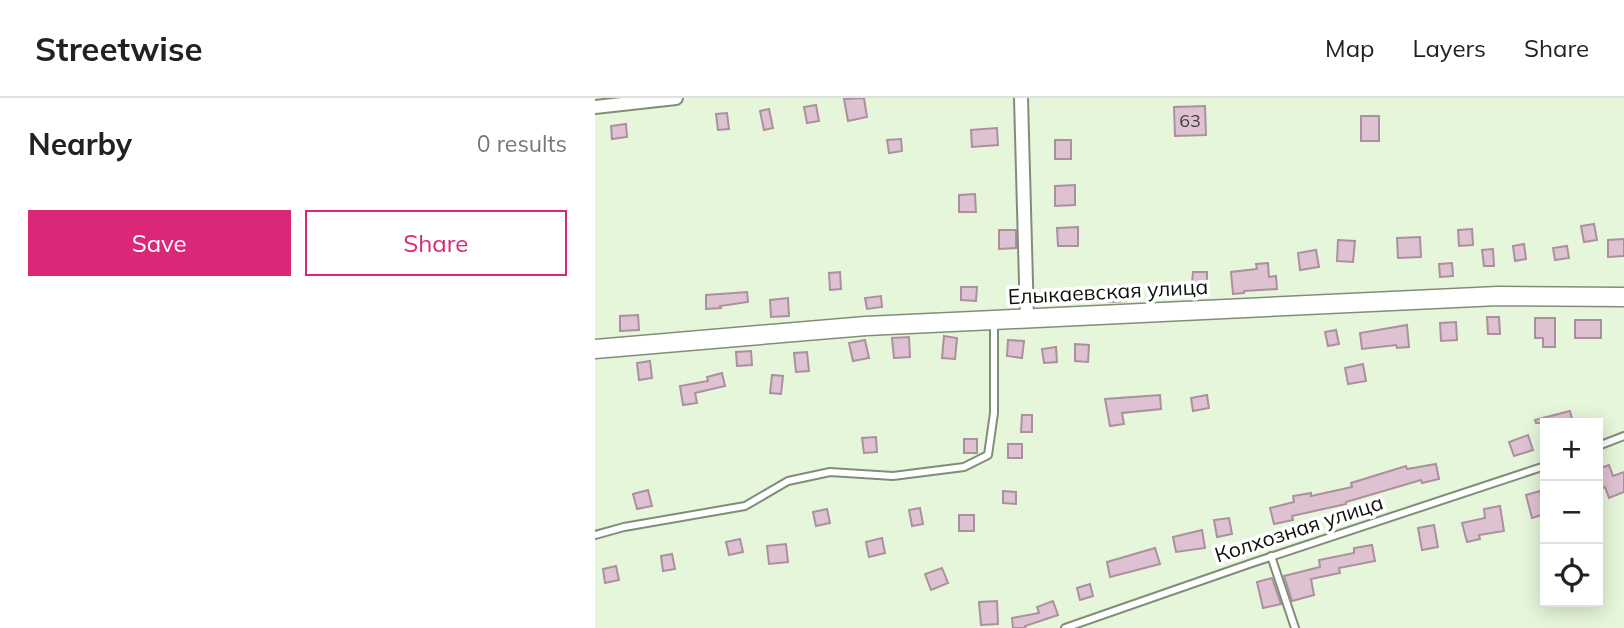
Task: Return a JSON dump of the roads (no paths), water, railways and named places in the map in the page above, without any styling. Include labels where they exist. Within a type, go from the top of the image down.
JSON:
[{"type":"street","points":[[595,107],[677,98]]},
{"type":"street","points":[[1021,98],[1027,319]]},
{"type":"street","name":"Елыкаевская улица","points":[[595,349],[866,326],[1498,296],[1624,297]]},
{"type":"lane","points":[[595,535],[745,506],[788,481],[819,474],[830,472],[893,476],[964,467],[988,455],[994,413],[993,320]]},
{"type":"lane","points":[[1603,444],[1624,436]]},
{"type":"lane","name":"Колхозная улица","points":[[1065,628],[1271,556],[1540,468]]},
{"type":"lane","points":[[1271,556],[1295,628]]}]
